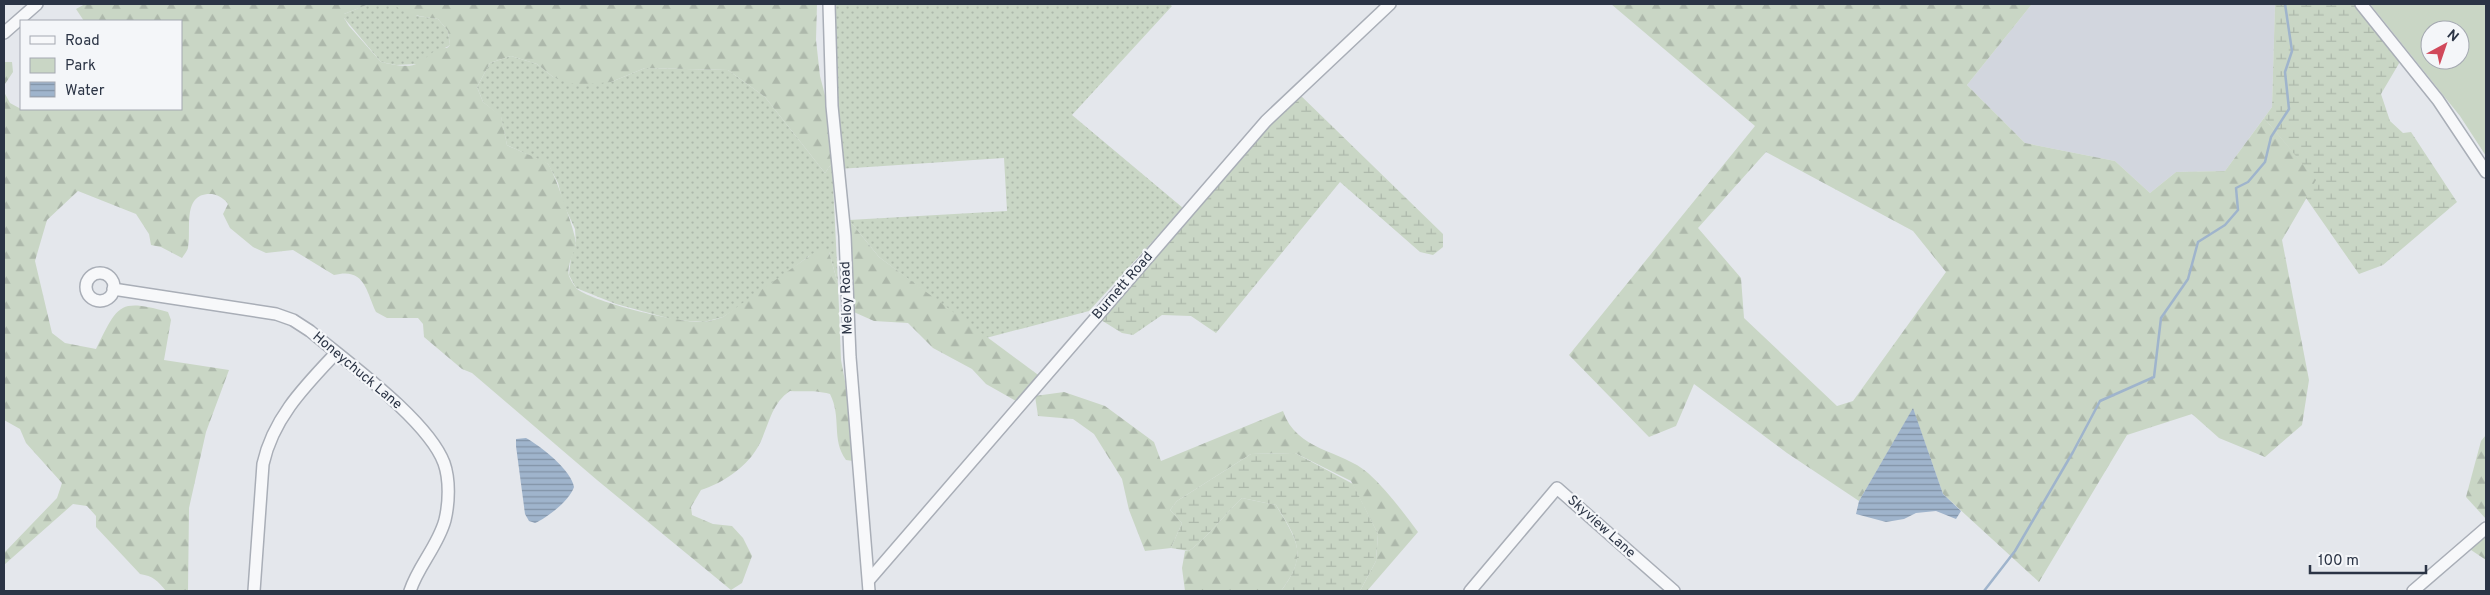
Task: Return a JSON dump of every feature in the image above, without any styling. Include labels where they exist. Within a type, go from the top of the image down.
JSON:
[{"type":"street","points":[[4,33],[37,4]]},
{"type":"street","name":"Meloy Road","points":[[829,4],[832,106],[845,236],[850,357],[869,586]]},
{"type":"street","name":"Burnett Road","points":[[869,586],[1254,135],[1390,4]]},
{"type":"street","points":[[2361,4],[2438,100],[2486,172]]},
{"type":"street","name":"Honeychuck Lane","points":[[113,289],[276,314],[293,320],[310,331],[413,418],[444,463],[448,503],[444,521],[410,591]]},
{"type":"street","points":[[254,591],[263,464],[267,447],[274,428],[289,406],[336,353]]},
{"type":"street","name":"Skyview Lane","points":[[1475,590],[1553,490],[1557,488],[1674,591]]},
{"type":"street","points":[[2413,591],[2486,528]]},
{"type":"shaded area","points":[[2032,4],[2275,4],[2272,107],[2225,171],[2176,172],[2150,193],[2115,161],[2025,143],[1967,85]]},
{"type":"green space","points":[[85,4],[369,4],[344,14],[344,18],[349,26],[381,62],[410,66],[422,61],[438,49],[447,48],[450,45],[448,31],[438,19],[403,11],[394,4],[817,4],[816,40],[820,76],[828,107],[832,163],[825,173],[765,97],[728,70],[645,68],[611,82],[577,85],[553,77],[537,64],[511,56],[490,63],[477,87],[483,102],[501,116],[507,145],[546,162],[551,169],[575,237],[576,243],[568,272],[569,276],[577,289],[587,294],[618,306],[656,315],[706,322],[723,317],[822,247],[829,252],[838,284],[841,360],[850,408],[853,461],[846,460],[841,452],[834,403],[830,394],[790,391],[783,397],[773,411],[756,450],[746,463],[716,484],[701,490],[691,507],[692,515],[713,524],[732,526],[743,538],[752,556],[742,583],[731,590],[597,480],[472,373],[462,369],[424,337],[423,324],[418,318],[387,318],[376,312],[363,283],[352,274],[334,275],[293,250],[266,253],[253,247],[230,228],[223,214],[228,204],[219,196],[212,194],[202,195],[192,205],[188,248],[182,258],[161,247],[151,245],[149,234],[136,214],[78,191],[47,220],[35,261],[52,333],[65,343],[96,349],[115,314],[129,306],[139,306],[168,312],[171,320],[164,360],[229,370],[206,432],[189,508],[188,591],[166,591],[155,580],[140,574],[96,527],[96,516],[87,506],[73,504],[4,565],[4,553],[57,498],[62,483],[26,443],[20,429],[4,420],[4,92],[10,103],[20,110],[182,110],[182,20],[83,20],[76,9]]},
{"type":"green space","points":[[369,4],[394,4],[418,16],[438,19],[448,31],[450,45],[418,64],[396,65],[381,62],[344,18],[344,14]]},
{"type":"green space","points":[[829,4],[1169,4],[1172,6],[1072,115],[1183,208],[1089,311],[986,338],[879,257],[849,220],[1007,211],[1004,158],[838,169]]},
{"type":"green space","points":[[1611,4],[2032,4],[1967,85],[2025,143],[2115,161],[2150,193],[2176,172],[2225,171],[2264,118],[2317,180],[2282,240],[2309,380],[2302,425],[2265,457],[2219,438],[2192,414],[2127,435],[2039,582],[1943,494],[1913,409],[1859,501],[1787,453],[1694,384],[1676,426],[1649,437],[1569,355],[1755,126]],"holes":[[[1766,152],[1913,231],[1946,272],[1853,401],[1837,406],[1744,318],[1741,278],[1698,228]]]},
{"type":"green space","points":[[2275,4],[2354,4],[2401,60],[2381,94],[2390,121],[2403,133],[2411,132],[2457,202],[2383,265],[2359,274],[2306,198],[2316,180],[2264,118],[2272,107]]},
{"type":"green space","points":[[2370,4],[2486,4],[2486,156],[2460,116],[2423,70],[2470,70],[2470,20],[2420,20],[2420,66]]},
{"type":"green space","points":[[511,56],[537,64],[553,77],[611,82],[645,68],[728,70],[765,97],[825,173],[832,163],[838,284],[829,252],[809,256],[756,296],[723,317],[704,322],[675,320],[616,304],[576,288],[569,275],[571,258],[576,244],[575,229],[563,203],[558,183],[548,164],[507,145],[501,117],[483,102],[477,87],[490,63]]},
{"type":"green space","points":[[4,62],[12,62],[13,72],[5,84],[4,92]]},
{"type":"green space","points":[[1297,92],[1443,234],[1443,247],[1433,255],[1420,252],[1340,182],[1216,333],[1191,316],[1162,315],[1133,335],[1122,333],[1101,320]]},
{"type":"green space","points":[[849,220],[879,257],[1041,377],[1016,401],[986,384],[972,369],[933,348],[908,323],[874,321],[847,309]]},
{"type":"green space","points":[[1064,392],[1105,406],[1154,442],[1161,461],[1283,411],[1289,424],[1298,434],[1309,442],[1357,465],[1368,473],[1401,509],[1418,532],[1367,591],[1360,591],[1376,561],[1378,534],[1351,481],[1295,453],[1251,454],[1177,501],[1170,510],[1182,523],[1171,548],[1145,551],[1129,510],[1122,479],[1094,434],[1073,419],[1038,416],[1035,396]]},
{"type":"green space","points":[[2486,435],[2486,519],[2466,497],[2481,441]]},
{"type":"green space","points":[[1295,453],[1353,484],[1378,534],[1376,561],[1360,591],[1281,591],[1295,567],[1297,548],[1290,528],[1276,505],[1242,498],[1189,551],[1171,548],[1182,523],[1170,510],[1177,501],[1251,454]]},
{"type":"green space","points":[[1242,498],[1276,505],[1290,528],[1297,548],[1297,557],[1290,578],[1281,591],[1185,591],[1182,568],[1185,551],[1189,551],[1203,539]]},
{"type":"green space","points":[[2486,533],[2486,560],[2468,548]]},
{"type":"water","points":[[1913,408],[1943,494],[1961,511],[1956,519],[1936,511],[1916,513],[1904,519],[1886,522],[1856,514],[1859,501]]},
{"type":"water","points":[[526,438],[562,466],[572,480],[574,487],[558,508],[535,523],[529,521],[525,514],[516,446],[516,439]]},
{"type":"waterway","points":[[1984,591],[2015,551],[2073,452],[2100,401],[2154,377],[2161,318],[2188,279],[2198,242],[2225,225],[2238,210],[2236,188],[2248,182],[2265,162],[2271,137],[2289,109],[2285,72],[2292,51],[2285,4]]}]
